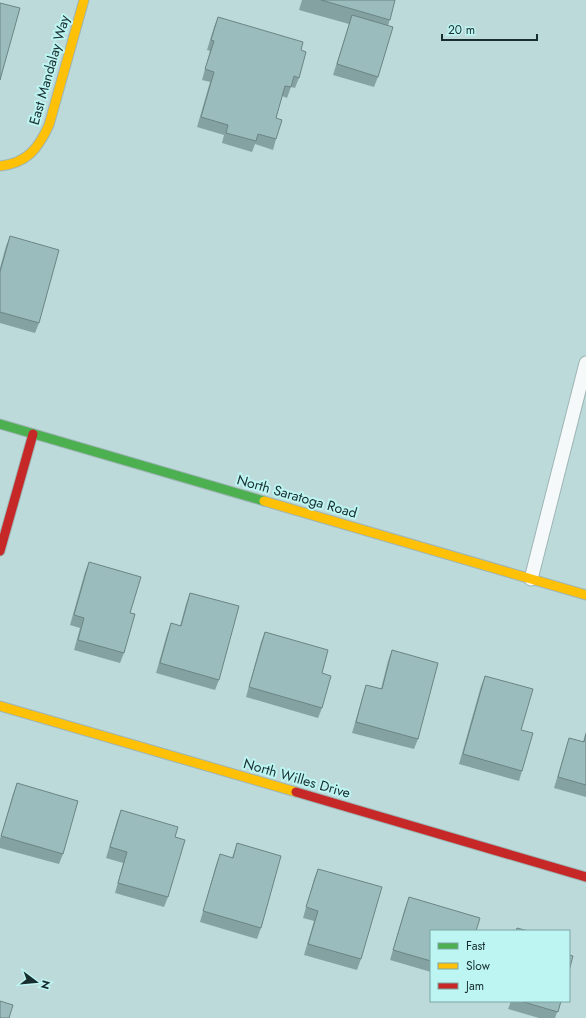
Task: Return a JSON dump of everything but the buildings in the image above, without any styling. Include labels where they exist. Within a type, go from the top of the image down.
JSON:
[{"type":"street","name":"East Mandalay Way","points":[[0,166],[20,161],[33,152],[43,140],[49,126],[84,0]]},
{"type":"street","name":"North Saratoga Road","points":[[0,424],[586,595]]},
{"type":"street","points":[[0,551],[34,434]]},
{"type":"street","name":"North Willes Drive","points":[[0,706],[586,877]]},
{"type":"lane","points":[[531,579],[586,362]]},
{"type":"traffic: fast","points":[[0,424],[264,501]]},
{"type":"traffic: slow","points":[[0,166],[18,162],[24,158],[36,148],[45,134],[49,125],[84,0]]},
{"type":"traffic: slow","points":[[264,501],[586,595]]},
{"type":"traffic: slow","points":[[0,706],[296,792]]},
{"type":"traffic: jam","points":[[0,551],[33,434]]},
{"type":"traffic: jam","points":[[296,792],[586,877]]}]
